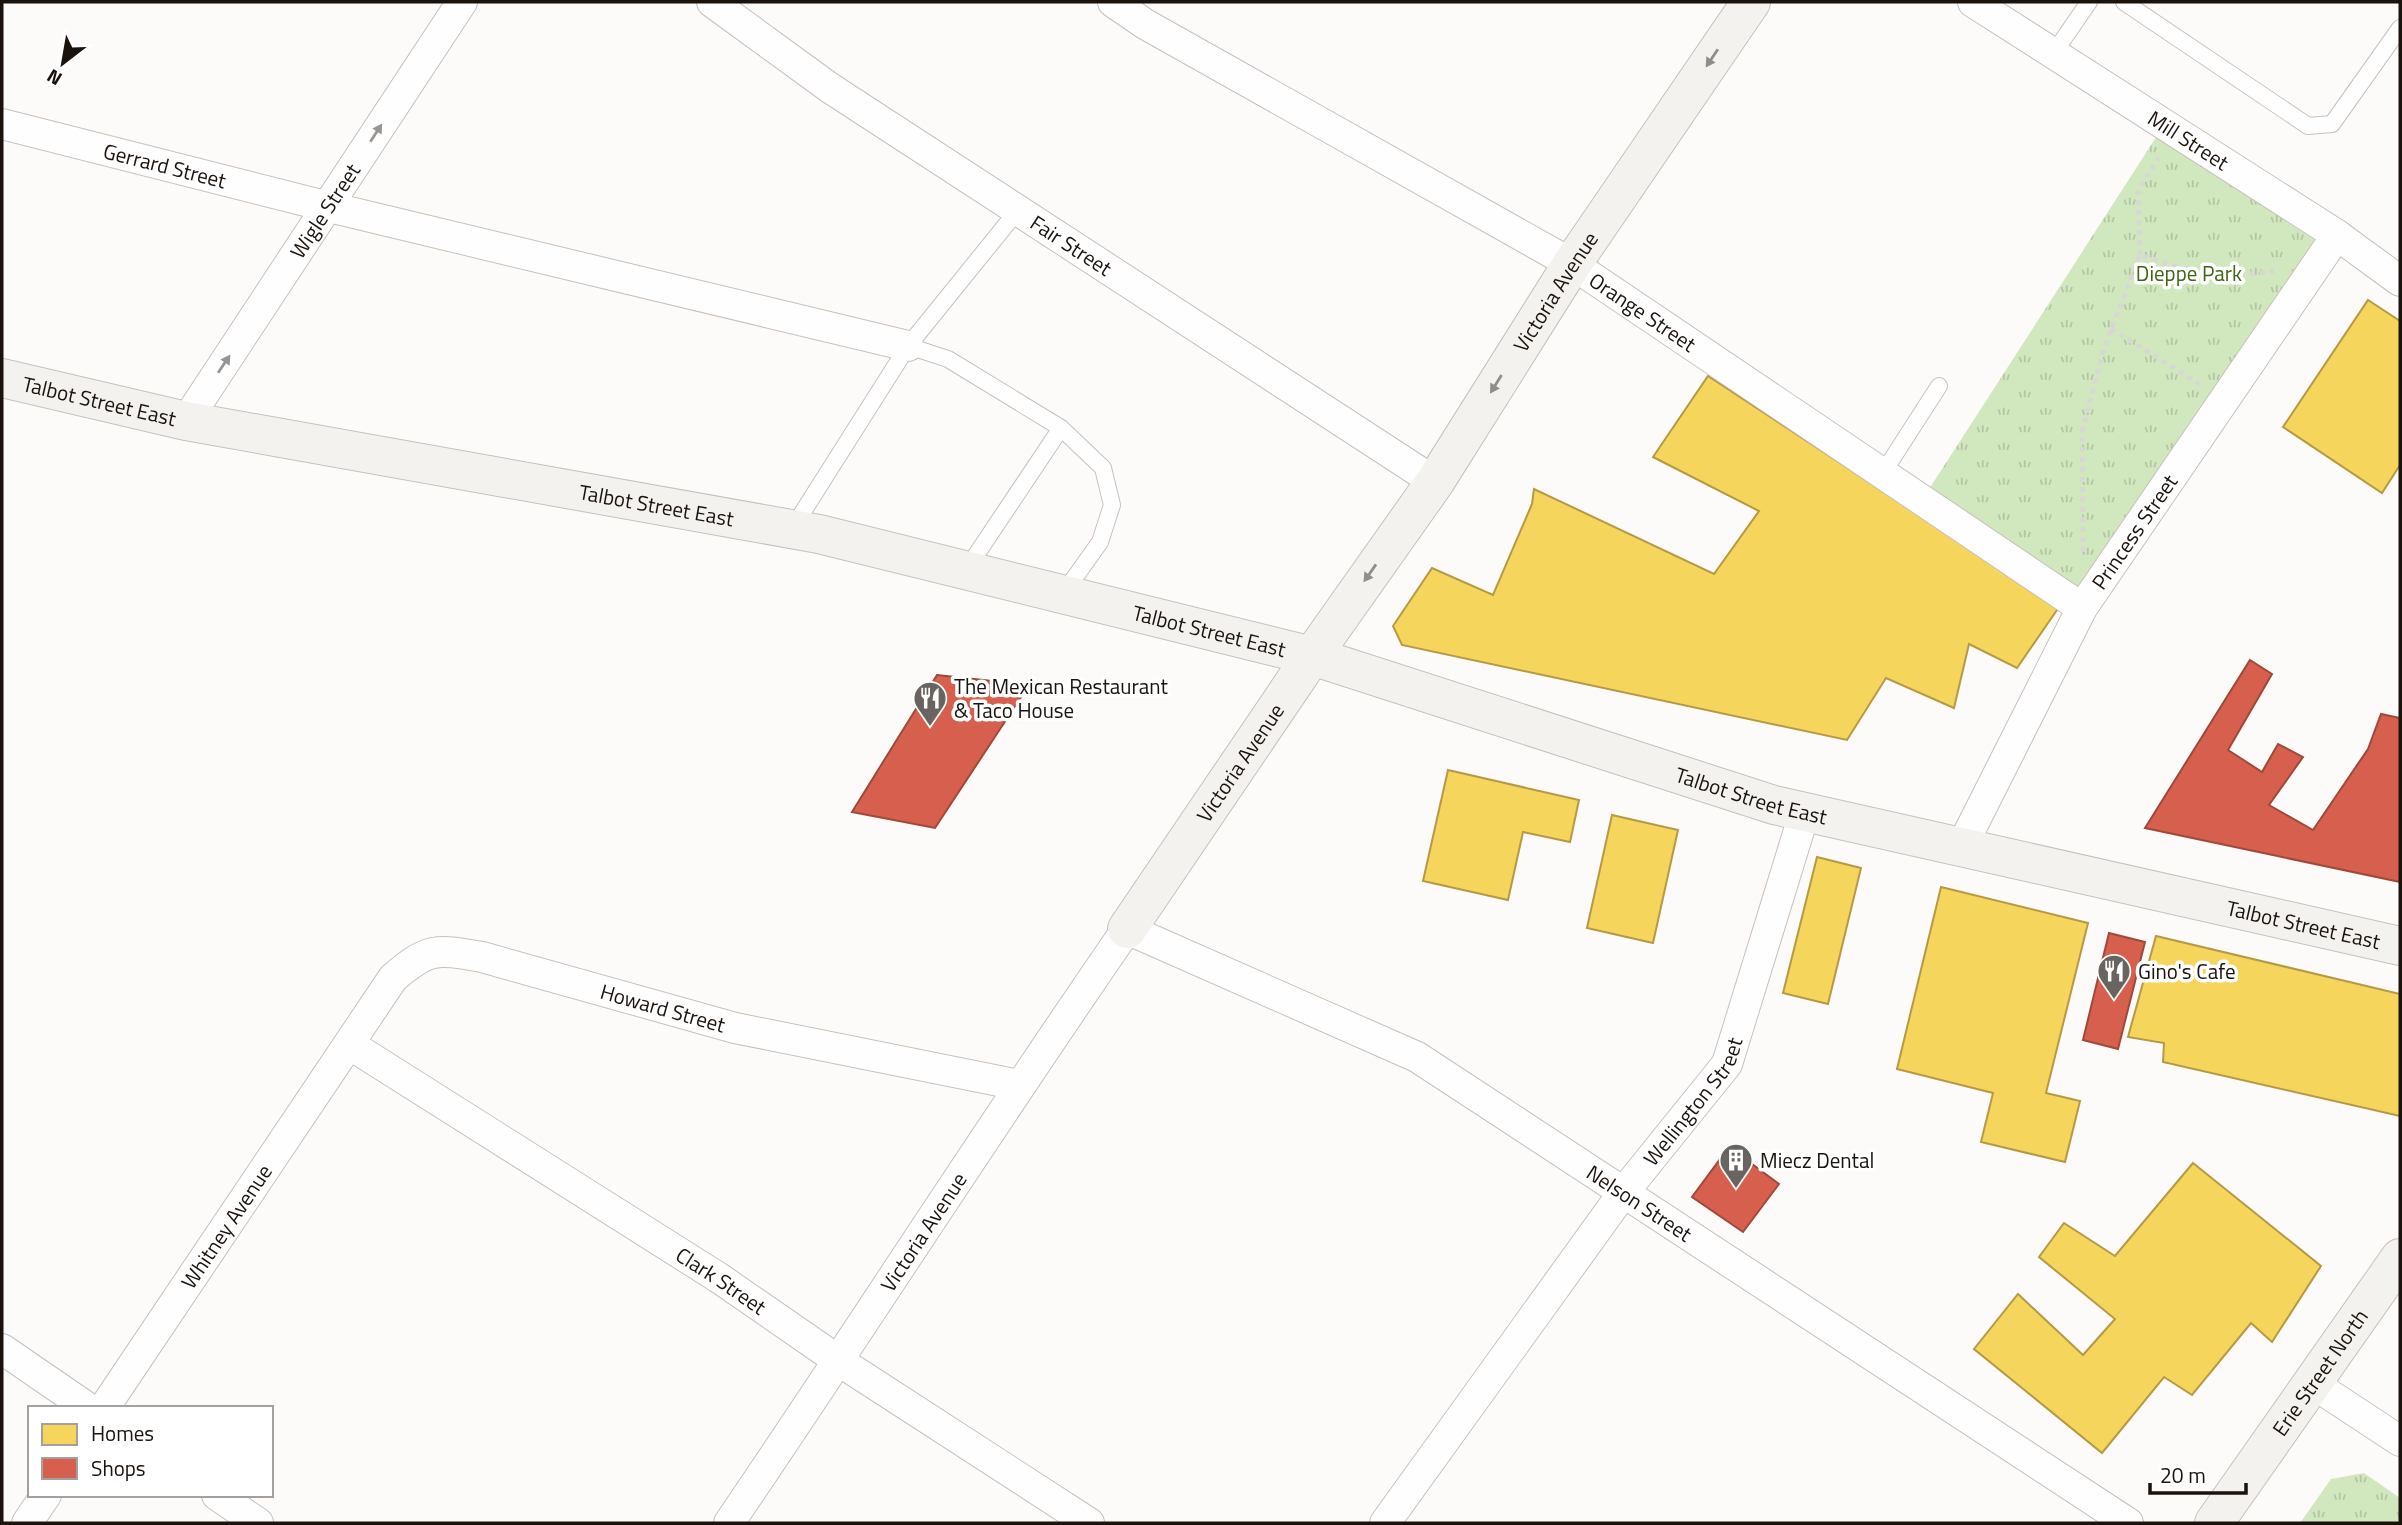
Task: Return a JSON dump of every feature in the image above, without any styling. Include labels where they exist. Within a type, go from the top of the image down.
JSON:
[{"type":"main road","name":"Victoria Avenue","points":[[1127,929],[1312,656],[1435,481],[1572,264],[1751,2]]},
{"type":"main road","name":"Talbot Street East","points":[[2,378],[186,421],[792,529],[966,570],[1312,656],[1774,805],[2400,946]]},
{"type":"main road","name":"Erie Street North","points":[[2214,1523],[2400,1258]]},
{"type":"street","name":"Wigle Street","points":[[186,421],[462,2]]},
{"type":"street","name":"Fair Street","points":[[712,2],[830,88],[1435,481]]},
{"type":"street","name":"Orange Street","points":[[1113,2],[1157,31],[1572,264],[2082,608]]},
{"type":"street","name":"Mill Street","points":[[1973,2],[2337,235],[2400,281]]},
{"type":"street","name":"Gerrard Street","points":[[2,124],[329,207],[908,346]]},
{"type":"street","name":"Princess Street","points":[[1962,846],[2082,608],[2337,235]]},
{"type":"street","name":"Wellington Street","points":[[1385,1523],[1623,1193],[1727,1063],[1805,811]]},
{"type":"street","name":"Victoria Avenue","points":[[729,1523],[1019,1086],[1127,929]]},
{"type":"street","name":"Nelson Street","points":[[1127,929],[1417,1057],[2128,1523]]},
{"type":"street","name":"Howard Street","points":[[349,1044],[393,978],[418,957],[446,951],[510,963],[735,1028],[1019,1086]]},
{"type":"street","name":"Clark Street","points":[[349,1044],[719,1278],[839,1361],[1089,1523]]},
{"type":"street","name":"Whitney Avenue","points":[[105,1406],[349,1044]]},
{"type":"street","points":[[2,1349],[85,1406]]},
{"type":"street","points":[[2312,1383],[2400,1441]]},
{"type":"street","points":[[27,1523],[45,1497]]},
{"type":"street","points":[[220,1497],[258,1523]]},
{"type":"lane","points":[[2053,54],[2089,2]]},
{"type":"lane","points":[[2124,2],[2308,126],[2332,124],[2400,28]]},
{"type":"lane","points":[[792,529],[908,346],[1018,210]]},
{"type":"lane","points":[[908,346],[948,359],[1061,428],[1103,468],[1112,505],[1100,542],[1063,594]]},
{"type":"lane","points":[[1883,473],[1939,386]]},
{"type":"lane","points":[[966,570],[1061,428]]},
{"type":"path","points":[[2082,608],[2081,432],[2103,351],[2140,255],[2138,190],[2176,132]]},
{"type":"path","points":[[2140,255],[2211,278],[2315,267]]},
{"type":"path","points":[[2111,329],[2225,399]]},
{"type":"green space","name":"Dieppe Park","points":[[2164,125],[2337,235],[2082,608],[1922,500]]},
{"type":"green space","points":[[2364,1473],[2400,1498],[2400,1523],[2300,1523],[2331,1479]]},
{"type":"building: Homes","points":[[2368,300],[2400,321],[2400,465],[2382,493],[2283,427]]},
{"type":"building: Homes","points":[[1708,376],[2059,607],[2017,668],[1969,644],[1954,708],[1886,678],[1847,740],[1402,645],[1393,626],[1432,568],[1493,595],[1532,504],[1534,489],[1714,574],[1759,511],[1653,457]]},
{"type":"building: Homes","points":[[1448,770],[1579,800],[1570,842],[1523,832],[1508,900],[1423,881]]},
{"type":"building: Homes","points":[[1612,815],[1678,830],[1653,943],[1587,928]]},
{"type":"building: Homes","points":[[1817,857],[1861,868],[1828,1004],[1783,993]]},
{"type":"building: Homes","points":[[1941,887],[2088,923],[2046,1093],[2080,1101],[2065,1162],[1981,1142],[1993,1093],[1897,1069]]},
{"type":"building: Homes","points":[[2156,936],[2400,994],[2400,1116],[2163,1062],[2164,1043],[2128,1037]]},
{"type":"building: Homes","points":[[2193,1163],[2321,1266],[2272,1342],[2251,1323],[2192,1395],[2164,1377],[2102,1453],[1974,1349],[2018,1294],[2083,1355],[2115,1319],[2039,1257],[2064,1223],[2115,1256]]},
{"type":"building: Shops","points":[[2250,660],[2272,674],[2228,750],[2262,772],[2278,744],[2303,757],[2269,805],[2313,830],[2368,749],[2381,714],[2400,718],[2400,882],[2145,828]]},
{"type":"building: Shops","points":[[937,675],[1029,685],[935,828],[852,812]]},
{"type":"building: Shops","points":[[2109,933],[2145,942],[2118,1049],[2083,1040]]},
{"type":"building: Shops","name":"Miecz Dental","points":[[1729,1147],[1779,1184],[1743,1232],[1692,1197]]},
{"type":"place","name":"The Mexican Restaurant & Taco House","points":[[930,728]]},
{"type":"place","name":"Gino's Cafe","points":[[2114,1001]]},
{"type":"place","name":"Miecz Dental","points":[[1736,1190]]}]
